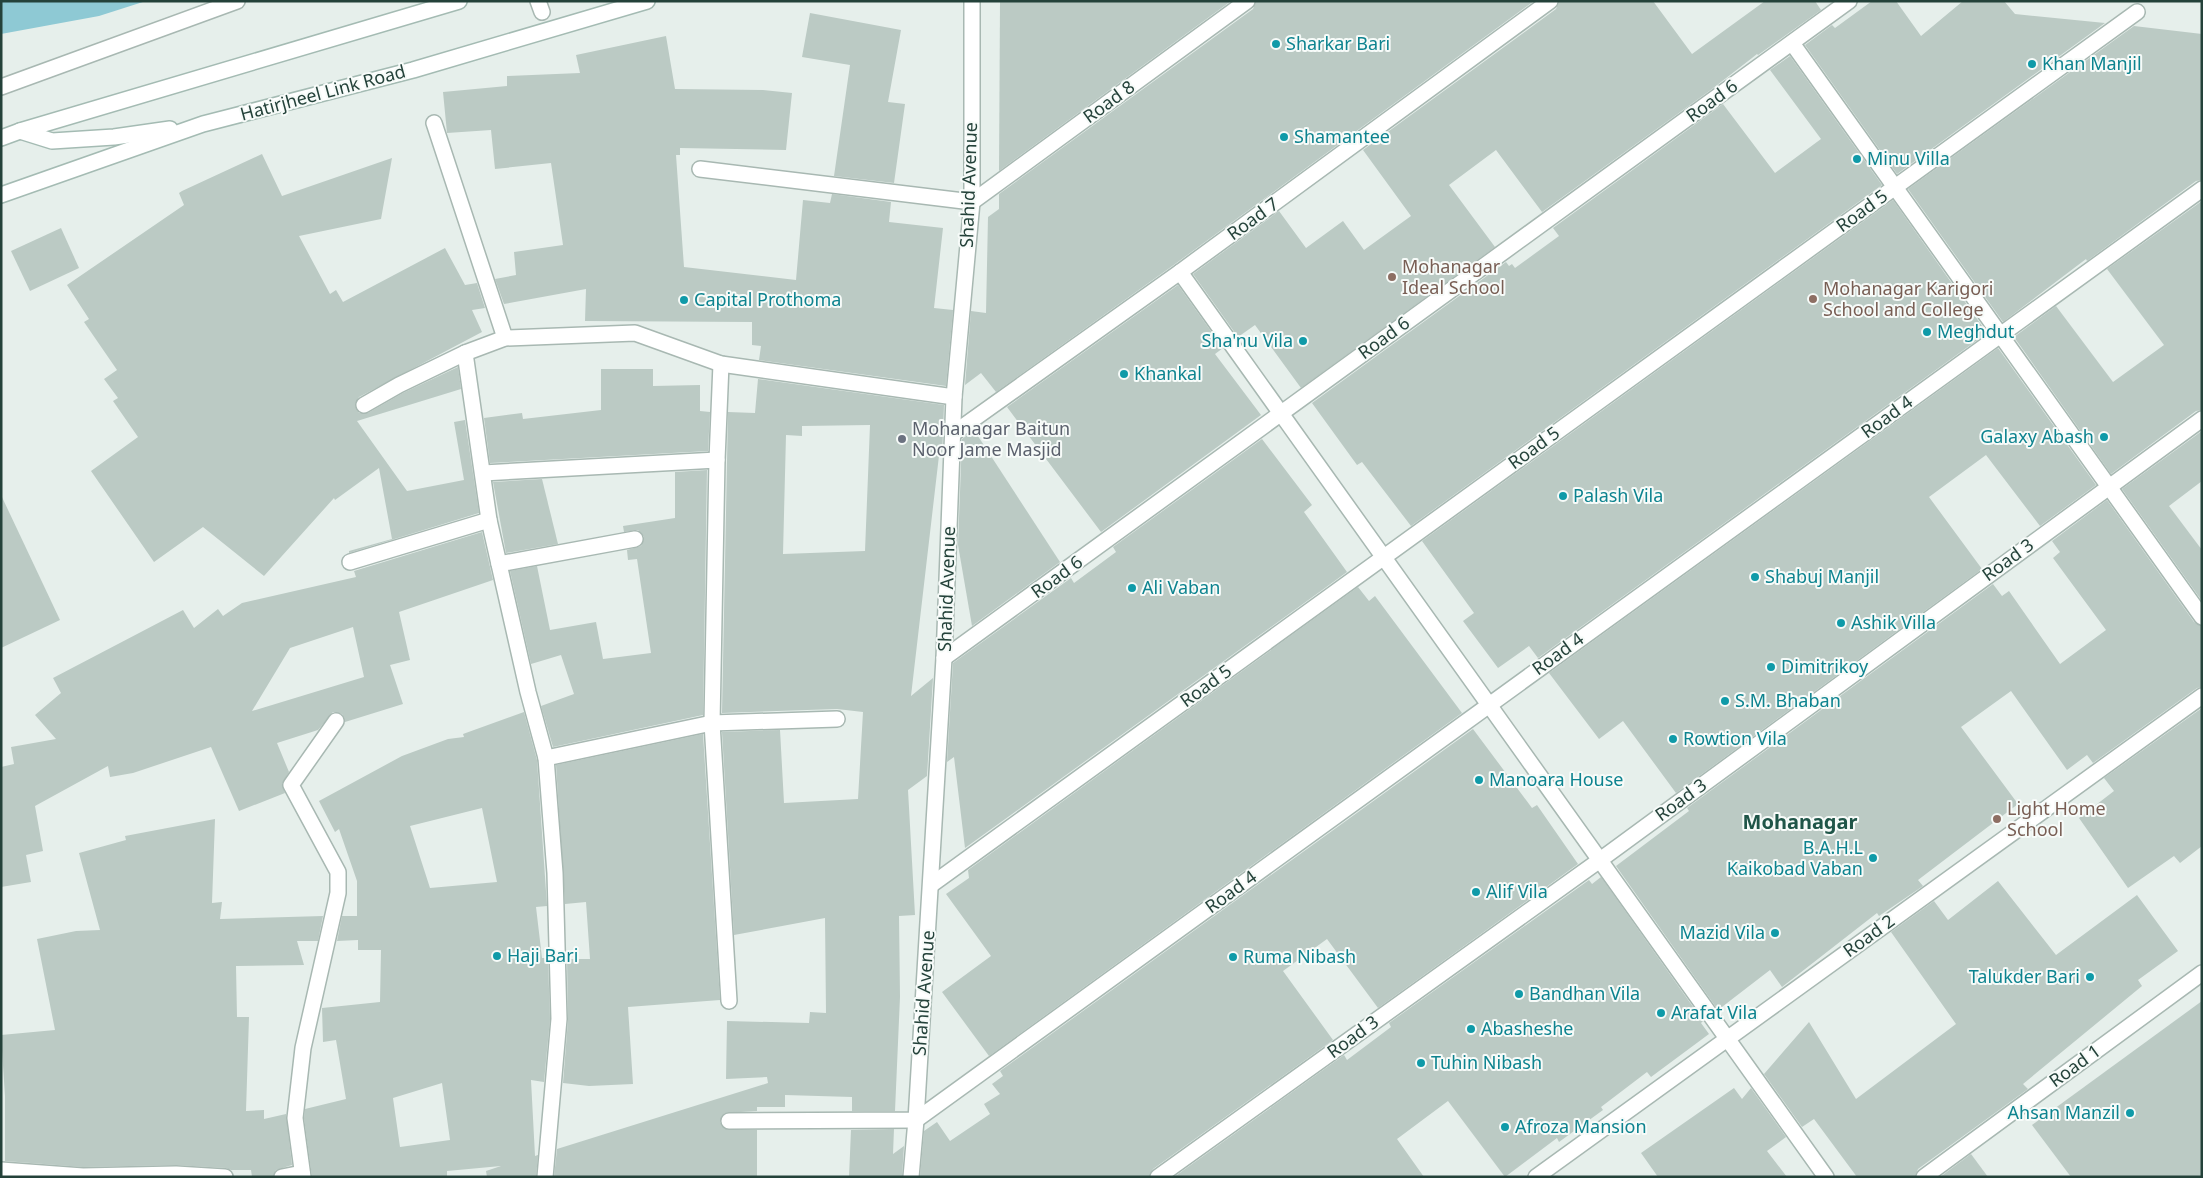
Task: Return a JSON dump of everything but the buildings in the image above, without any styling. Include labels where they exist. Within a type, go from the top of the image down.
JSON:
[{"type":"street","points":[[1,87],[236,1]]},
{"type":"street","points":[[1,138],[460,1]]},
{"type":"street","name":"Hatirjheel Link Road","points":[[1,195],[203,124],[413,70],[647,1]]},
{"type":"street","name":"Shahid Avenue","points":[[910,1177],[916,1120],[944,658],[954,397],[972,202],[972,1]]},
{"type":"street","name":"Road 8","points":[[972,202],[1247,1]]},
{"type":"street","name":"Road 7","points":[[954,433],[1180,272],[1550,1]]},
{"type":"street","name":"Road 6","points":[[944,658],[1849,1]]},
{"type":"street","name":"Road 5","points":[[931,885],[2137,12]]},
{"type":"street","points":[[1792,43],[2202,616]]},
{"type":"street","points":[[434,123],[505,338]]},
{"type":"street","points":[[20,131],[52,141],[114,137],[203,124]]},
{"type":"street","points":[[700,168],[972,202]]},
{"type":"street","name":"Road 4","points":[[916,1120],[2202,189]]},
{"type":"street","points":[[1180,272],[1826,1177]]},
{"type":"street","points":[[364,405],[399,384],[465,353],[505,338],[635,332],[721,364],[954,397]]},
{"type":"street","points":[[465,353],[490,520],[528,692],[546,758],[555,874],[559,1019],[545,1177]]},
{"type":"street","points":[[721,364],[717,460],[712,723],[729,1001]]},
{"type":"street","name":"Road 3","points":[[1158,1177],[1600,860],[2202,419]]},
{"type":"street","points":[[483,473],[717,460]]},
{"type":"street","points":[[350,562],[490,520]]},
{"type":"street","points":[[499,564],[635,539]]},
{"type":"street","name":"Road 2","points":[[1536,1177],[2202,696]]},
{"type":"street","points":[[546,758],[712,723],[837,719]]},
{"type":"street","points":[[282,1177],[302,1175],[295,1118],[303,1048],[338,893],[338,872],[291,785],[336,721]]},
{"type":"street","name":"Road 1","points":[[1924,1177],[2202,973]]},
{"type":"street","points":[[729,1121],[916,1120]]},
{"type":"street","points":[[1,1170],[83,1176],[176,1174],[225,1177]]},
{"type":"water","points":[[1,1],[146,1],[99,16],[1,34]]},
{"type":"place","name":"Sharkar Bari","points":[[1276,44]]},
{"type":"place","name":"Khan Manjil","points":[[2032,64]]},
{"type":"place","name":"Shamantee","points":[[1284,137]]},
{"type":"place","name":"Minu Villa","points":[[1857,159]]},
{"type":"place","name":"Mohanagar Ideal School","points":[[1392,277]]},
{"type":"place","name":"Mohanagar Karigori School and College","points":[[1813,299]]},
{"type":"place","name":"Capital Prothoma","points":[[684,300]]},
{"type":"place","name":"Meghdut","points":[[1927,332]]},
{"type":"place","name":"Sha'nu Vila","points":[[1303,341]]},
{"type":"place","name":"Khankal","points":[[1124,374]]},
{"type":"place","name":"Galaxy Abash","points":[[2104,437]]},
{"type":"place","name":"Mohanagar Baitun Noor Jame Masjid","points":[[902,439]]},
{"type":"place","name":"Palash Vila","points":[[1563,496]]},
{"type":"place","name":"Shabuj Manjil","points":[[1755,577]]},
{"type":"place","name":"Ali Vaban","points":[[1132,588]]},
{"type":"place","name":"Ashik Villa","points":[[1841,623]]},
{"type":"place","name":"Dimitrikoy","points":[[1771,667]]},
{"type":"place","name":"S.M. Bhaban","points":[[1725,701]]},
{"type":"place","name":"Rowtion Vila","points":[[1673,739]]},
{"type":"place","name":"Manoara House","points":[[1479,780]]},
{"type":"place","name":"Light Home School","points":[[1997,819]]},
{"type":"place","name":"B.A.H.L Kaikobad Vaban","points":[[1873,858]]},
{"type":"place","name":"Alif Vila","points":[[1476,892]]},
{"type":"place","name":"Mazid Vila","points":[[1775,933]]},
{"type":"place","name":"Haji Bari","points":[[497,956]]},
{"type":"place","name":"Ruma Nibash","points":[[1233,957]]},
{"type":"place","name":"Talukder Bari","points":[[2090,977]]},
{"type":"place","name":"Bandhan Vila","points":[[1519,994]]},
{"type":"place","name":"Arafat Vila","points":[[1661,1013]]},
{"type":"place","name":"Abasheshe","points":[[1471,1029]]},
{"type":"place","name":"Tuhin Nibash","points":[[1421,1063]]},
{"type":"place","name":"Ahsan Manzil","points":[[2130,1113]]},
{"type":"place","name":"Afroza Mansion","points":[[1505,1127]]},
{"type":"district","name":"Mohanagar","points":[[1800,822]]}]
